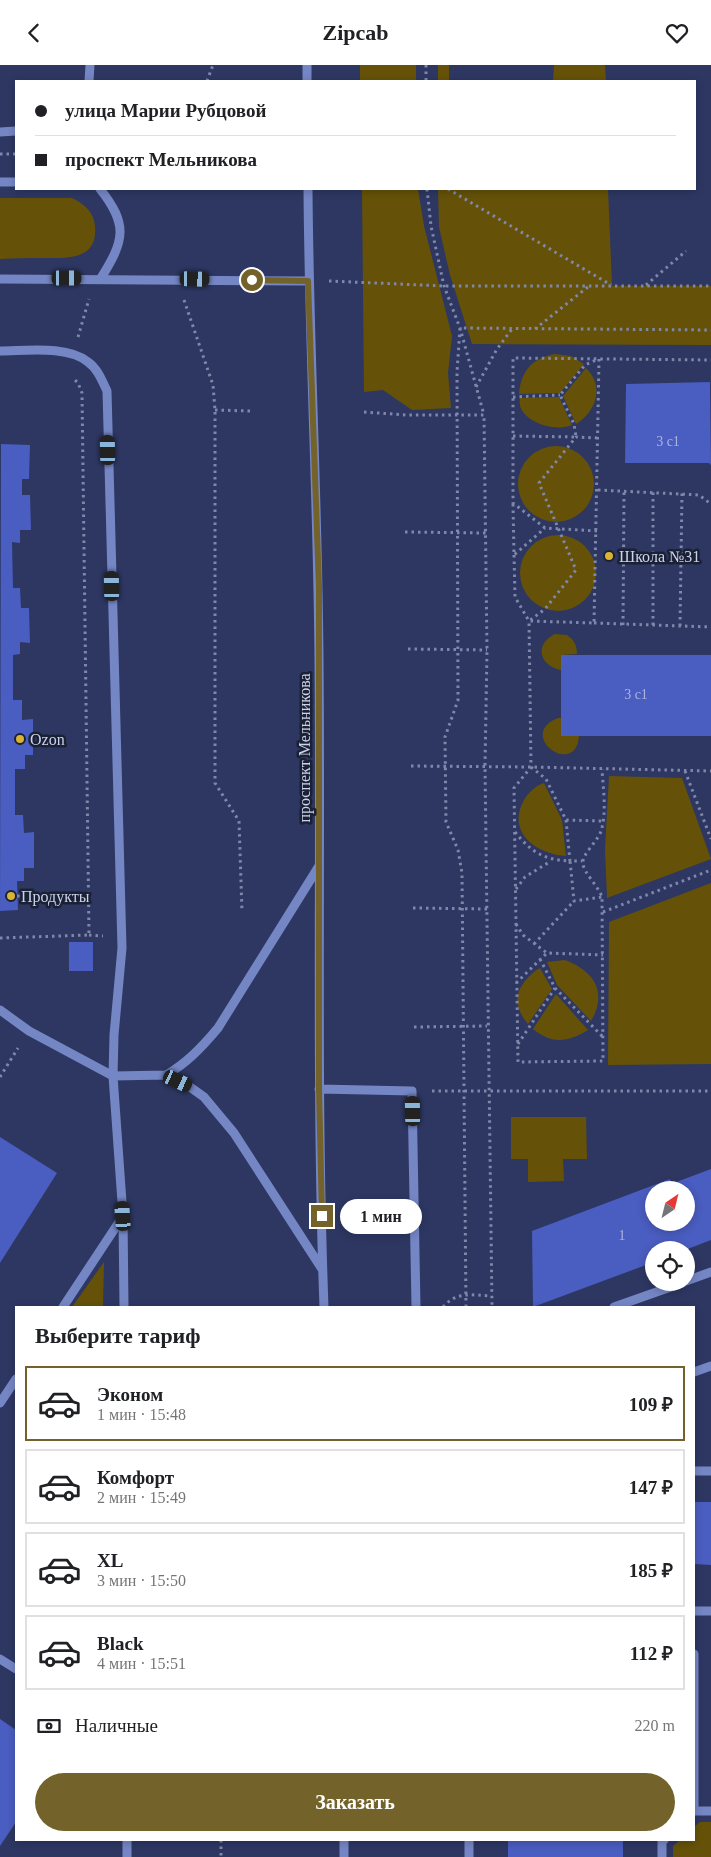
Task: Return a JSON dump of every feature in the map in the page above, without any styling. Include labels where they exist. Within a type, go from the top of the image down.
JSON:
[{"type":"street","points":[[90,65],[90,80]]},
{"type":"street","points":[[307,65],[307,80]]},
{"type":"street","points":[[0,132],[15,131]]},
{"type":"street","points":[[0,182],[15,183]]},
{"type":"street","points":[[101,190],[113,204],[121,230],[115,256],[101,278]]},
{"type":"street","name":"проспект Мельникова","points":[[308,190],[308,281],[319,587],[319,1089],[324,1306]]},
{"type":"street","points":[[0,279],[101,278],[308,281]]},
{"type":"street","points":[[0,351],[56,351],[74,354],[88,362],[100,375],[107,391],[122,948],[112,1076],[123,1216],[124,1306]]},
{"type":"street","points":[[166,1075],[198,1052],[218,1028],[319,866]]},
{"type":"street","points":[[0,1010],[29,1031],[112,1076],[166,1075],[190,1087],[204,1097],[234,1133],[322,1270]]},
{"type":"street","points":[[319,1089],[412,1091],[416,1306]]},
{"type":"street","points":[[64,1306],[123,1216]]},
{"type":"street","points":[[695,1278],[711,1272]]},
{"type":"street","points":[[617,1306],[659,1291]]},
{"type":"street","points":[[695,1372],[711,1366]]},
{"type":"street","points":[[0,1403],[15,1380]]},
{"type":"street","points":[[695,1471],[711,1471]]},
{"type":"street","points":[[695,1611],[711,1611]]},
{"type":"street","points":[[0,1659],[15,1668]]},
{"type":"street","points":[[695,1811],[711,1811]]},
{"type":"street","points":[[127,1841],[127,1857]]},
{"type":"street","points":[[344,1841],[344,1857]]},
{"type":"street","points":[[469,1841],[469,1857]]},
{"type":"street","points":[[662,1841],[662,1857]]},
{"type":"path","points":[[207,80],[213,65]]},
{"type":"path","points":[[426,65],[426,80]]},
{"type":"path","points":[[0,154],[15,154]]},
{"type":"path","points":[[428,190],[431,226],[444,286],[460,329],[484,415],[487,1026],[492,1306]]},
{"type":"path","points":[[450,190],[612,286]]},
{"type":"path","points":[[646,286],[686,251]]},
{"type":"path","points":[[308,281],[444,286],[711,285]]},
{"type":"path","points":[[534,329],[589,285]]},
{"type":"path","points":[[78,337],[90,294]]},
{"type":"path","points":[[182,294],[213,385],[215,410],[215,783],[239,821],[242,912]]},
{"type":"path","points":[[460,329],[711,330]]},
{"type":"path","points":[[460,329],[456,372],[458,700],[445,737],[445,767],[446,823],[458,851],[462,873],[466,1306]]},
{"type":"path","points":[[476,387],[497,349],[513,329]]},
{"type":"path","points":[[602,769],[603,821],[595,843],[585,854],[582,861],[583,867],[600,890],[602,897],[603,1061],[518,1062],[514,788],[531,767],[529,621],[515,597],[513,358],[711,360]]},
{"type":"path","points":[[513,397],[560,395],[584,365],[599,359]]},
{"type":"path","points":[[594,623],[599,359]]},
{"type":"path","points":[[0,937],[89,935],[87,897],[82,393],[78,383],[68,373]]},
{"type":"path","points":[[529,621],[545,609],[576,570],[539,483],[576,437],[574,424],[560,395]]},
{"type":"path","points":[[215,410],[250,411]]},
{"type":"path","points":[[364,412],[484,415]]},
{"type":"path","points":[[513,436],[598,439]]},
{"type":"path","points":[[598,490],[699,495],[711,504]]},
{"type":"path","points":[[623,625],[624,491]]},
{"type":"path","points":[[653,492],[653,625]]},
{"type":"path","points":[[680,626],[682,493]]},
{"type":"path","points":[[513,503],[545,528],[597,531]]},
{"type":"path","points":[[514,555],[545,528]]},
{"type":"path","points":[[405,532],[486,533]]},
{"type":"path","points":[[529,621],[711,627]]},
{"type":"path","points":[[408,649],[486,650]]},
{"type":"path","points":[[412,766],[711,771]]},
{"type":"path","points":[[531,767],[546,779],[566,820],[574,901]]},
{"type":"path","points":[[685,771],[711,839]]},
{"type":"path","points":[[566,820],[603,821]]},
{"type":"path","points":[[515,832],[525,845],[552,860],[582,861]]},
{"type":"path","points":[[516,889],[525,877],[552,860]]},
{"type":"path","points":[[603,912],[711,870]]},
{"type":"path","points":[[17,896],[87,897]]},
{"type":"path","points":[[534,944],[574,901],[602,897]]},
{"type":"path","points":[[413,908],[487,909]]},
{"type":"path","points":[[515,924],[523,935],[547,953],[603,955]]},
{"type":"path","points":[[516,983],[547,953]]},
{"type":"path","points":[[540,959],[556,988],[603,1037]]},
{"type":"path","points":[[518,1044],[556,988]]},
{"type":"path","points":[[414,1027],[487,1026]]},
{"type":"path","points":[[0,1077],[29,1031]]},
{"type":"path","points":[[412,1091],[711,1091]]},
{"type":"path","points":[[444,1306],[452,1298],[466,1295],[491,1296]]},
{"type":"path","points":[[221,1841],[221,1857]]},
{"type":"shaded area","points":[[360,65],[416,65],[416,80],[360,80]]},
{"type":"shaded area","points":[[438,65],[449,65],[449,80],[438,80]]},
{"type":"shaded area","points":[[554,65],[605,65],[606,80],[553,80]]},
{"type":"shaded area","points":[[362,190],[418,190],[424,226],[452,336],[448,373],[451,408],[412,410],[383,390],[364,392]]},
{"type":"shaded area","points":[[438,190],[608,190],[612,286],[711,286],[711,345],[472,344],[450,275],[439,227]]},
{"type":"shaded area","points":[[0,198],[72,198],[81,203],[93,217],[95,237],[91,246],[86,252],[70,257],[0,259]]},
{"type":"shaded area","points":[[555,354],[571,356],[584,364],[560,393],[519,394],[522,379],[529,367],[540,359]]},
{"type":"shaded area","points":[[586,368],[592,375],[595,383],[596,398],[589,413],[576,424],[563,396]]},
{"type":"shaded area","points":[[559,397],[572,425],[556,427],[538,423],[530,419],[520,406],[520,398]]},
{"type":"shaded area","points":[[556,446],[571,449],[583,457],[591,469],[594,484],[591,499],[583,511],[571,519],[556,522],[541,519],[529,511],[521,499],[518,484],[521,469],[529,457],[541,449]]},
{"type":"shaded area","points":[[558,535],[573,538],[585,546],[593,558],[596,573],[593,588],[585,600],[573,608],[558,611],[543,608],[531,600],[523,588],[520,573],[523,558],[531,546],[543,538]]},
{"type":"shaded area","points":[[555,634],[567,635],[576,645],[577,654],[561,655],[561,670],[548,664],[542,654],[544,643]]},
{"type":"shaded area","points":[[561,718],[561,736],[579,736],[575,748],[568,754],[560,754],[545,743],[543,734],[546,725]]},
{"type":"shaded area","points":[[609,776],[682,778],[711,859],[607,898],[605,849]]},
{"type":"shaded area","points":[[544,783],[562,820],[566,856],[544,851],[535,846],[521,831],[519,812],[524,800],[532,790]]},
{"type":"shaded area","points":[[711,883],[711,1064],[608,1065],[609,922]]},
{"type":"shaded area","points":[[565,960],[584,970],[595,984],[598,992],[598,1001],[591,1021],[557,985],[547,962]]},
{"type":"shaded area","points":[[540,968],[552,989],[528,1024],[519,1008],[519,992],[525,981]]},
{"type":"shaded area","points":[[556,994],[588,1030],[574,1037],[554,1040],[533,1029]]},
{"type":"shaded area","points":[[511,1117],[586,1117],[587,1159],[563,1159],[564,1181],[528,1182],[528,1159],[511,1159]]},
{"type":"shaded area","points":[[104,1262],[103,1306],[73,1306]]},
{"type":"shaded area","points":[[700,1822],[711,1822],[711,1857],[673,1857],[673,1846],[679,1841],[695,1841],[695,1826]]},
{"type":"building","points":[[710,382],[711,465],[709,463],[625,463],[626,384]]},
{"type":"building","points":[[1,444],[30,445],[29,479],[22,479],[22,495],[30,495],[31,530],[20,530],[20,543],[12,542],[13,588],[20,588],[21,608],[29,608],[30,643],[20,642],[20,654],[13,655],[13,700],[22,700],[22,720],[33,719],[33,755],[25,755],[25,769],[15,769],[15,815],[23,815],[24,833],[34,832],[34,868],[24,868],[24,881],[17,881],[18,910],[0,911]]},
{"type":"building","points":[[561,655],[711,655],[711,736],[561,736]]},
{"type":"building","points":[[69,942],[93,942],[93,971],[69,971]]},
{"type":"building","points":[[0,1137],[57,1173],[0,1263]]},
{"type":"building","points":[[711,1169],[711,1240],[695,1246],[695,1241],[645,1241],[645,1265],[536,1306],[533,1306],[532,1231],[645,1188],[645,1231],[695,1231],[695,1181],[679,1181]]},
{"type":"building","points":[[695,1502],[711,1502],[711,1565],[695,1564]]},
{"type":"building","points":[[0,1719],[15,1729],[15,1824],[0,1846]]},
{"type":"building","points":[[508,1841],[623,1841],[623,1857],[508,1857]]},
{"type":"place","name":"Школа №31","points":[[609,556]]},
{"type":"place","name":"Ozon","points":[[20,739]]},
{"type":"place","name":"Продукты","points":[[11,896]]},
{"type":"route","points":[[252,280],[308,281],[319,587],[319,1089],[322,1216]]}]
